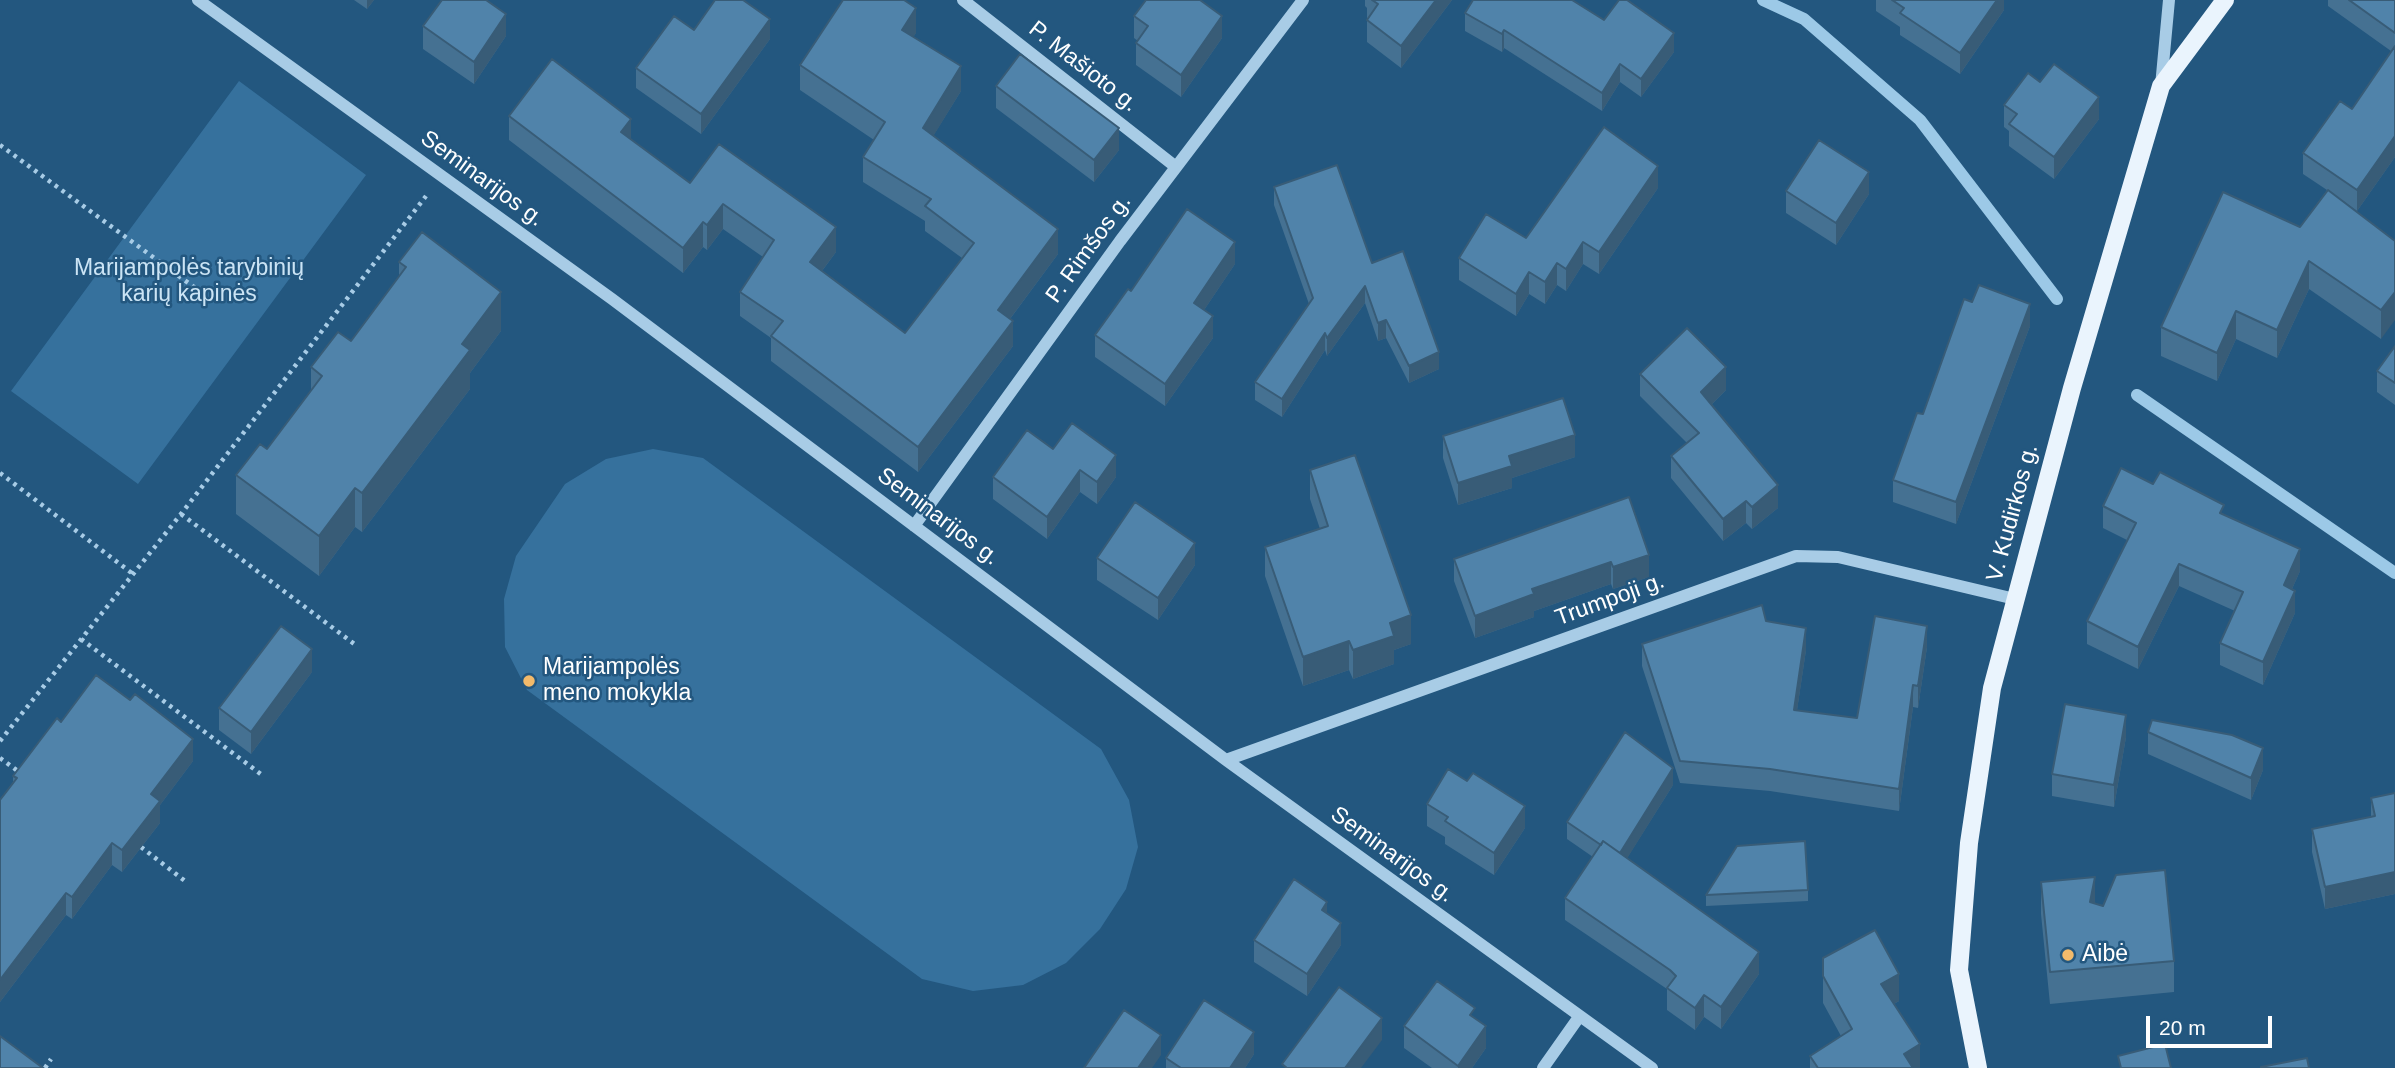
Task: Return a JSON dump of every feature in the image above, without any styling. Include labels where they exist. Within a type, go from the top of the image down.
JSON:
[{"type":"main road","name":"V. Kudirkos g.","points":[[1978,1068],[1959,970],[1969,843],[1992,688],[2072,388],[2161,86],[2225,0]]},
{"type":"street","name":"Seminarijos g.","points":[[198,0],[441,176],[1226,760],[1652,1068]]},
{"type":"street","name":"P. Mašioto g.","points":[[963,0],[1176,167]]},
{"type":"street","name":"P. Rimšos g.","points":[[914,526],[1176,167],[1303,0]]},
{"type":"street","points":[[2161,86],[2169,0]]},
{"type":"street","name":"Trumpoji g.","points":[[1226,760],[1796,556],[1838,557],[2015,599]]},
{"type":"street","points":[[1543,1068],[1579,1017]]},
{"type":"path","points":[[0,145],[198,290]]},
{"type":"path","points":[[0,741],[181,514],[441,176]]},
{"type":"path","points":[[0,473],[133,575]]},
{"type":"path","points":[[181,514],[357,646]]},
{"type":"path","points":[[81,639],[262,775]]},
{"type":"path","points":[[0,758],[28,779]]},
{"type":"path","points":[[141,847],[185,881]]},
{"type":"path","points":[[45,1068],[51,1059]]},
{"type":"green space","name":"Marijampolės tarybinių karių kapinės","points":[[239,81],[366,175],[138,484],[11,391]]},
{"type":"green space","points":[[653,449],[703,458],[1101,749],[1129,800],[1138,847],[1126,889],[1100,929],[1066,963],[1023,985],[973,991],[922,979],[527,690],[505,647],[504,599],[516,556],[565,484],[606,459]]},
{"type":"building","points":[[442,0],[486,0],[506,14],[474,62],[423,26]]},
{"type":"building","points":[[715,0],[743,0],[770,19],[701,114],[636,68],[674,16],[694,30]]},
{"type":"building","points":[[843,0],[904,0],[916,8],[902,30],[961,66],[923,128],[1058,229],[998,310],[1013,321],[918,447],[771,336],[783,321],[740,292],[774,240],[723,204],[707,225],[703,222],[683,248],[509,116],[552,59],[631,119],[621,132],[690,183],[719,144],[836,227],[810,262],[905,333],[974,243],[925,206],[931,199],[863,157],[885,122],[800,65]]},
{"type":"building","points":[[1146,0],[1200,0],[1222,16],[1181,75],[1136,43],[1148,26],[1134,16]]},
{"type":"building","points":[[1372,0],[1436,0],[1401,46],[1367,20],[1378,4]]},
{"type":"building","points":[[1473,0],[1572,0],[1604,20],[1619,0],[1627,0],[1674,33],[1641,79],[1620,64],[1602,93],[1504,30],[1502,34],[1465,13]]},
{"type":"building","points":[[1892,0],[1997,0],[1960,53],[1900,13],[1904,8]]},
{"type":"building","points":[[2349,0],[2395,0],[2395,33]]},
{"type":"building","points":[[2395,46],[2395,136],[2357,190],[2303,153],[2340,101],[2352,109]]},
{"type":"building","points":[[1020,54],[1119,128],[1094,160],[996,86]]},
{"type":"building","points":[[2054,64],[2099,97],[2054,157],[2009,124],[2017,114],[2004,105],[2028,73],[2040,82]]},
{"type":"building","points":[[1604,127],[1658,166],[1599,252],[1583,242],[1566,269],[1557,263],[1545,282],[1529,272],[1516,294],[1459,258],[1486,214],[1526,238]]},
{"type":"building","points":[[1819,140],[1869,172],[1836,223],[1786,191]]},
{"type":"building","points":[[1337,165],[1372,263],[1403,251],[1439,352],[1409,366],[1386,320],[1378,323],[1365,286],[1327,338],[1325,333],[1282,399],[1255,382],[1313,298],[1274,187]]},
{"type":"building","points":[[2328,190],[2395,241],[2395,292],[2381,310],[2309,261],[2277,330],[2236,311],[2217,353],[2161,327],[2223,192],[2300,227]]},
{"type":"building","points":[[1187,209],[1235,242],[1194,303],[1213,316],[1165,384],[1095,335],[1128,289],[1131,291]]},
{"type":"building","points":[[422,232],[501,292],[462,344],[470,350],[362,493],[355,488],[319,536],[236,475],[260,444],[267,449],[322,376],[311,367],[338,332],[351,341],[406,267],[399,262]]},
{"type":"building","points":[[1979,285],[2030,304],[1956,502],[1893,480],[1917,413],[1923,414],[1964,299],[1972,302]]},
{"type":"building","points":[[1687,328],[1726,367],[1701,392],[1778,485],[1752,507],[1746,501],[1723,519],[1671,456],[1699,433],[1640,374]]},
{"type":"building","points":[[2395,346],[2395,383],[2377,371]]},
{"type":"building","points":[[1563,398],[1575,435],[1509,456],[1512,466],[1458,483],[1443,436]]},
{"type":"building","points":[[1072,423],[1116,455],[1097,482],[1080,470],[1047,517],[993,477],[1027,430],[1053,449]]},
{"type":"building","points":[[1355,455],[1411,615],[1390,623],[1394,636],[1353,650],[1349,641],[1303,657],[1265,547],[1328,526],[1310,470]]},
{"type":"building","points":[[2121,468],[2153,484],[2160,472],[2224,505],[2220,513],[2300,549],[2284,585],[2295,591],[2263,662],[2220,643],[2243,592],[2179,564],[2138,647],[2087,621],[2136,523],[2103,506]]},
{"type":"building","points":[[1629,497],[1649,555],[1613,567],[1611,562],[1532,589],[1534,594],[1475,616],[1454,559]]},
{"type":"building","points":[[1135,502],[1195,543],[1158,598],[1097,558]]},
{"type":"building","points":[[1762,605],[1766,621],[1806,628],[1794,710],[1857,718],[1875,616],[1927,626],[1918,686],[1913,685],[1899,789],[1770,769],[1680,761],[1642,644]]},
{"type":"building","points":[[281,626],[312,649],[251,732],[219,708]]},
{"type":"building","points":[[96,675],[130,700],[135,694],[193,739],[151,794],[160,801],[122,850],[112,843],[72,897],[66,893],[0,980],[0,800],[17,778],[13,776],[57,718],[61,722]]},
{"type":"building","points":[[2065,704],[2126,715],[2114,785],[2052,774]]},
{"type":"building","points":[[2152,720],[2232,735],[2263,748],[2251,778],[2148,732]]},
{"type":"building","points":[[1625,732],[1673,768],[1620,853],[1603,841],[1601,845],[1567,822]]},
{"type":"building","points":[[1448,769],[1467,781],[1473,773],[1525,806],[1494,853],[1445,821],[1448,817],[1427,804]]},
{"type":"building","points":[[2395,793],[2395,872],[2325,887],[2312,829],[2375,816],[2371,798]]},
{"type":"building","points":[[1603,841],[1759,952],[1721,1007],[1704,995],[1695,1008],[1667,988],[1676,976],[1670,970],[1565,898]]},
{"type":"building","points":[[1805,841],[1808,890],[1706,895],[1737,846]]},
{"type":"building","points":[[2165,870],[2174,961],[2050,972],[2041,882],[2095,877],[2090,902],[2103,906],[2116,875]]},
{"type":"building","points":[[1294,879],[1327,902],[1322,910],[1341,923],[1307,974],[1254,940]]},
{"type":"building","points":[[1875,930],[1899,974],[1881,984],[1920,1044],[1904,1054],[1913,1068],[1818,1068],[1810,1056],[1852,1029],[1823,976],[1823,958]]},
{"type":"building","points":[[1437,981],[1475,1008],[1470,1015],[1486,1026],[1458,1066],[1404,1026]]},
{"type":"building","points":[[1339,987],[1382,1018],[1345,1068],[1287,1068],[1282,1064]]},
{"type":"building","points":[[1204,1000],[1254,1032],[1230,1068],[1181,1068],[1166,1058]]},
{"type":"building","points":[[1124,1010],[1161,1035],[1138,1068],[1084,1068]]},
{"type":"building","points":[[0,1036],[43,1068],[0,1068]]},
{"type":"building","points":[[2165,1044],[2171,1068],[2121,1068],[2118,1056]]},
{"type":"building","points":[[2307,1058],[2309,1068],[2261,1068],[2261,1067]]},
{"type":"waterway","points":[[1763,0],[1804,19],[1920,120],[2057,299]]},
{"type":"waterway","points":[[2137,395],[2395,573]]},
{"type":"place","name":"Marijampolės meno mokykla","points":[[529,681]]},
{"type":"place","name":"Aibė","points":[[2068,955]]}]
